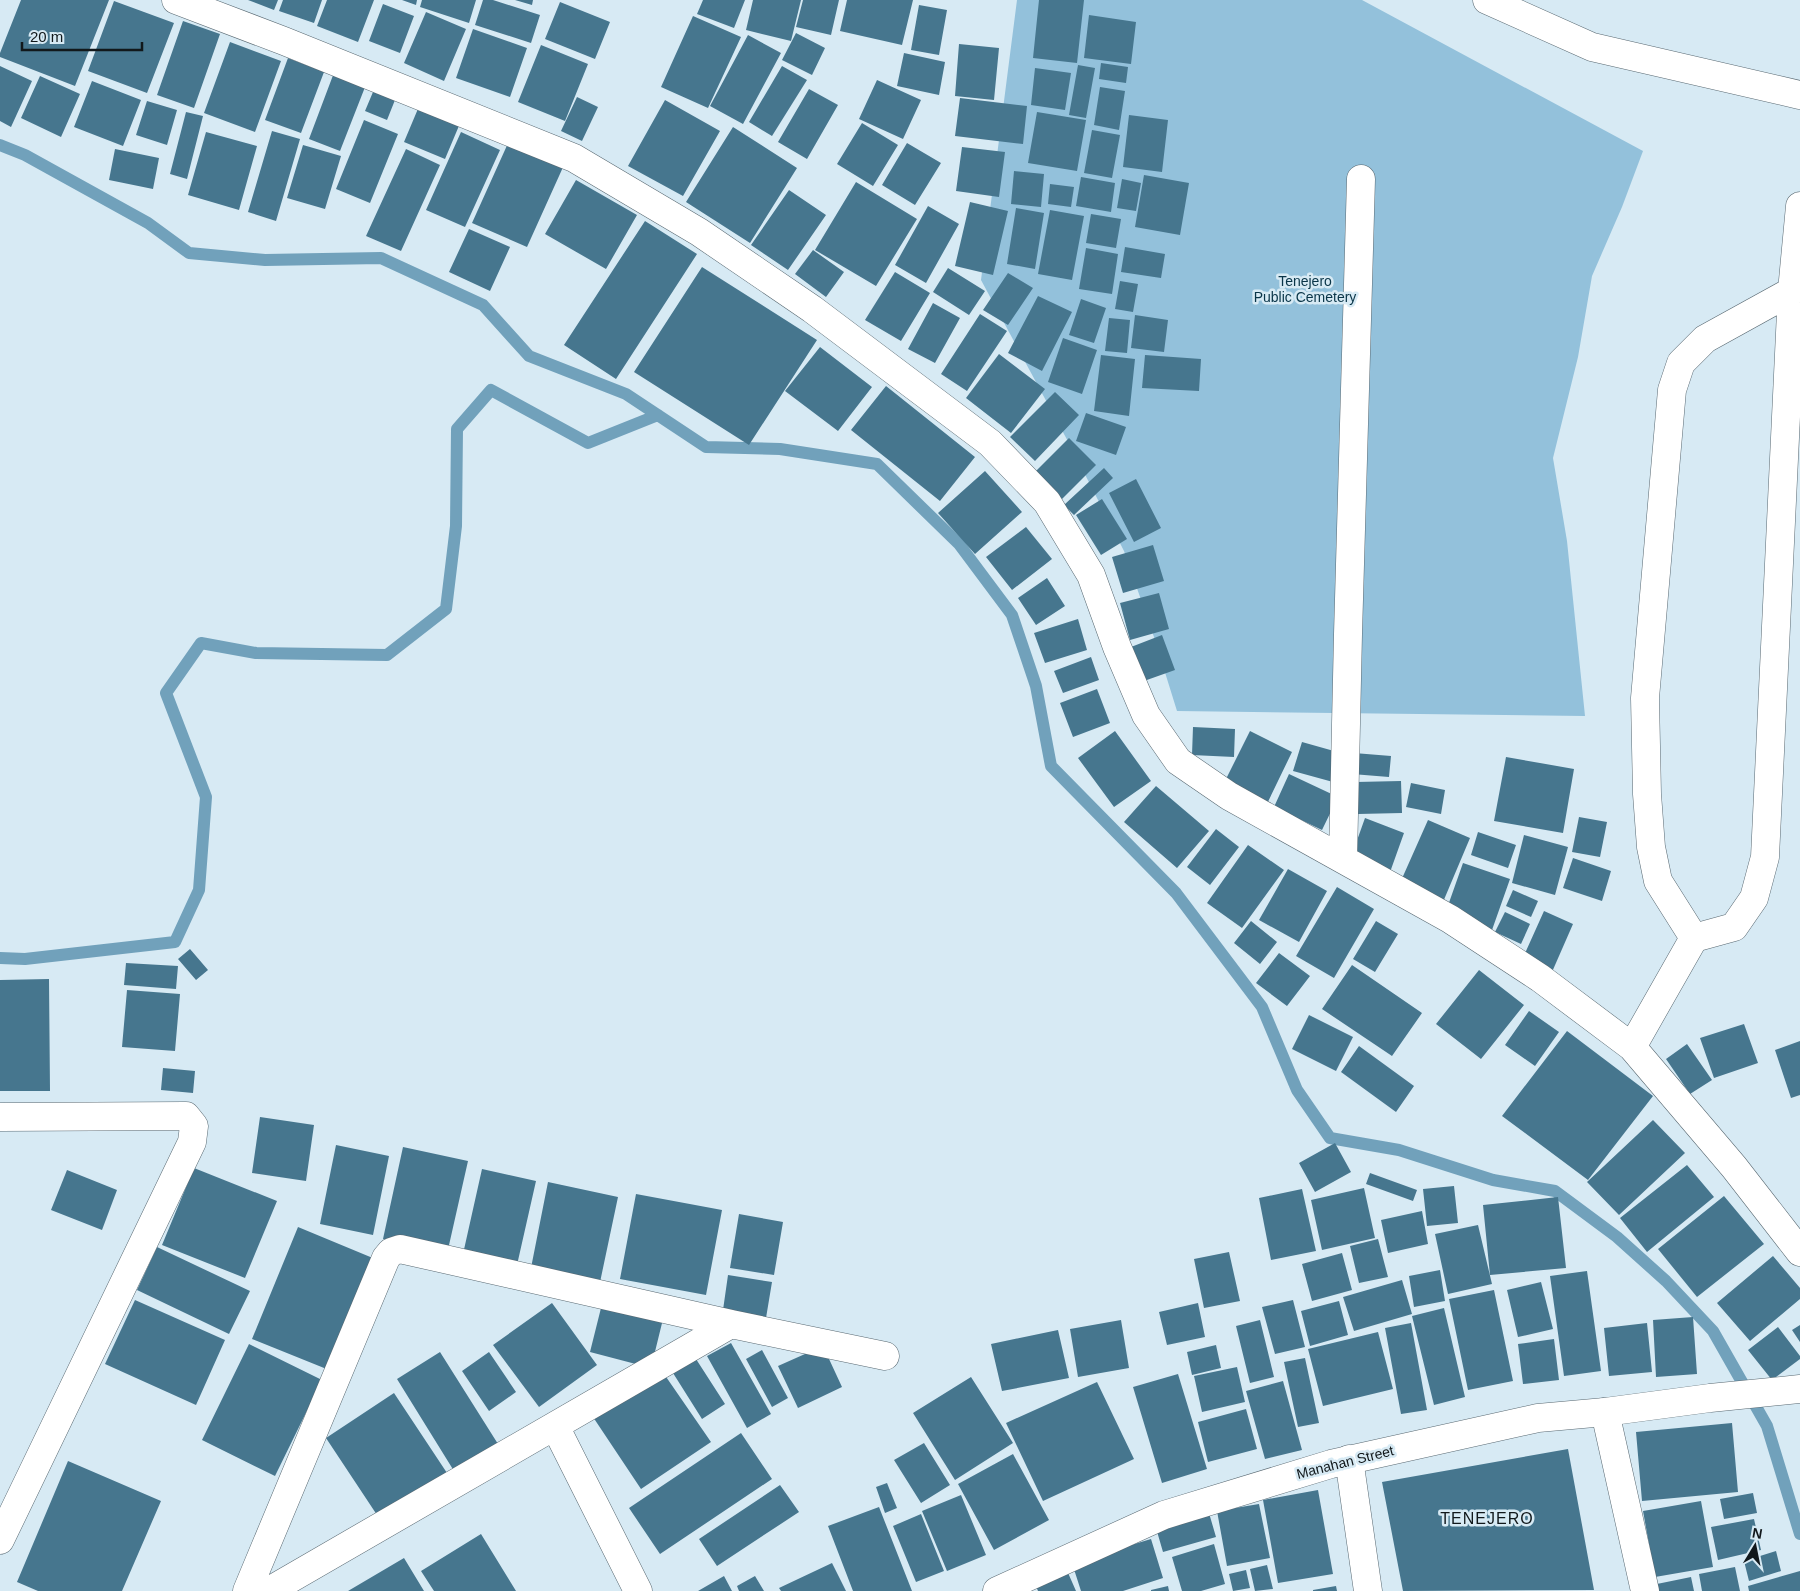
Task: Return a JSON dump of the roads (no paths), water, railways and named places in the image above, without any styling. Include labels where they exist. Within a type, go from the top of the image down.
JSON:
[{"type":"street","points":[[176,0],[293,44],[574,158],[699,232],[812,309],[990,442],[1047,502],[1091,575],[1117,647],[1146,715],[1178,761],[1229,796],[1450,919],[1540,978],[1632,1047],[1734,1168],[1800,1252]]},
{"type":"street","points":[[1487,0],[1592,47],[1800,95]]},
{"type":"street","points":[[1343,859],[1361,179]]},
{"type":"street","points":[[1632,1047],[1694,938],[1734,927],[1754,898],[1765,857],[1792,291],[1800,206]]},
{"type":"street","points":[[1694,938],[1658,881],[1651,847],[1647,794],[1645,698],[1672,390],[1681,363],[1705,339],[1792,291]]},
{"type":"street","points":[[0,1117],[186,1116],[194,1126],[192,1142],[0,1540]]},
{"type":"street","points":[[247,1591],[382,1268],[391,1252],[400,1249],[731,1324],[885,1356]]},
{"type":"street","points":[[269,1591],[731,1324]]},
{"type":"street","name":"Manahan Street","points":[[997,1591],[1164,1515],[1349,1459],[1538,1418],[1788,1390]]},
{"type":"street","points":[[1605,1412],[1645,1591]]},
{"type":"street","points":[[555,1426],[638,1591]]},
{"type":"street","points":[[1349,1459],[1368,1591]]},
{"type":"waterway","points":[[0,145],[25,155],[148,223],[189,253],[265,260],[381,258],[483,305],[529,356],[626,394],[706,447],[780,449],[877,464],[959,544],[1012,615],[1036,686],[1051,766],[1176,893],[1262,1007],[1297,1090],[1330,1138],[1399,1150],[1493,1180],[1555,1191],[1617,1237],[1666,1281],[1713,1331],[1767,1426],[1800,1534]]},
{"type":"waterway","points":[[0,958],[25,959],[175,942],[199,890],[206,797],[166,693],[201,643],[256,653],[387,655],[446,609],[456,526],[457,429],[491,390],[588,443],[658,415]]},
{"type":"district","name":"TENEJERO","points":[[1487,1518]]},
{"type":"park label","name":"Tenejero Public Cemetery","points":[[1305,290]]}]
